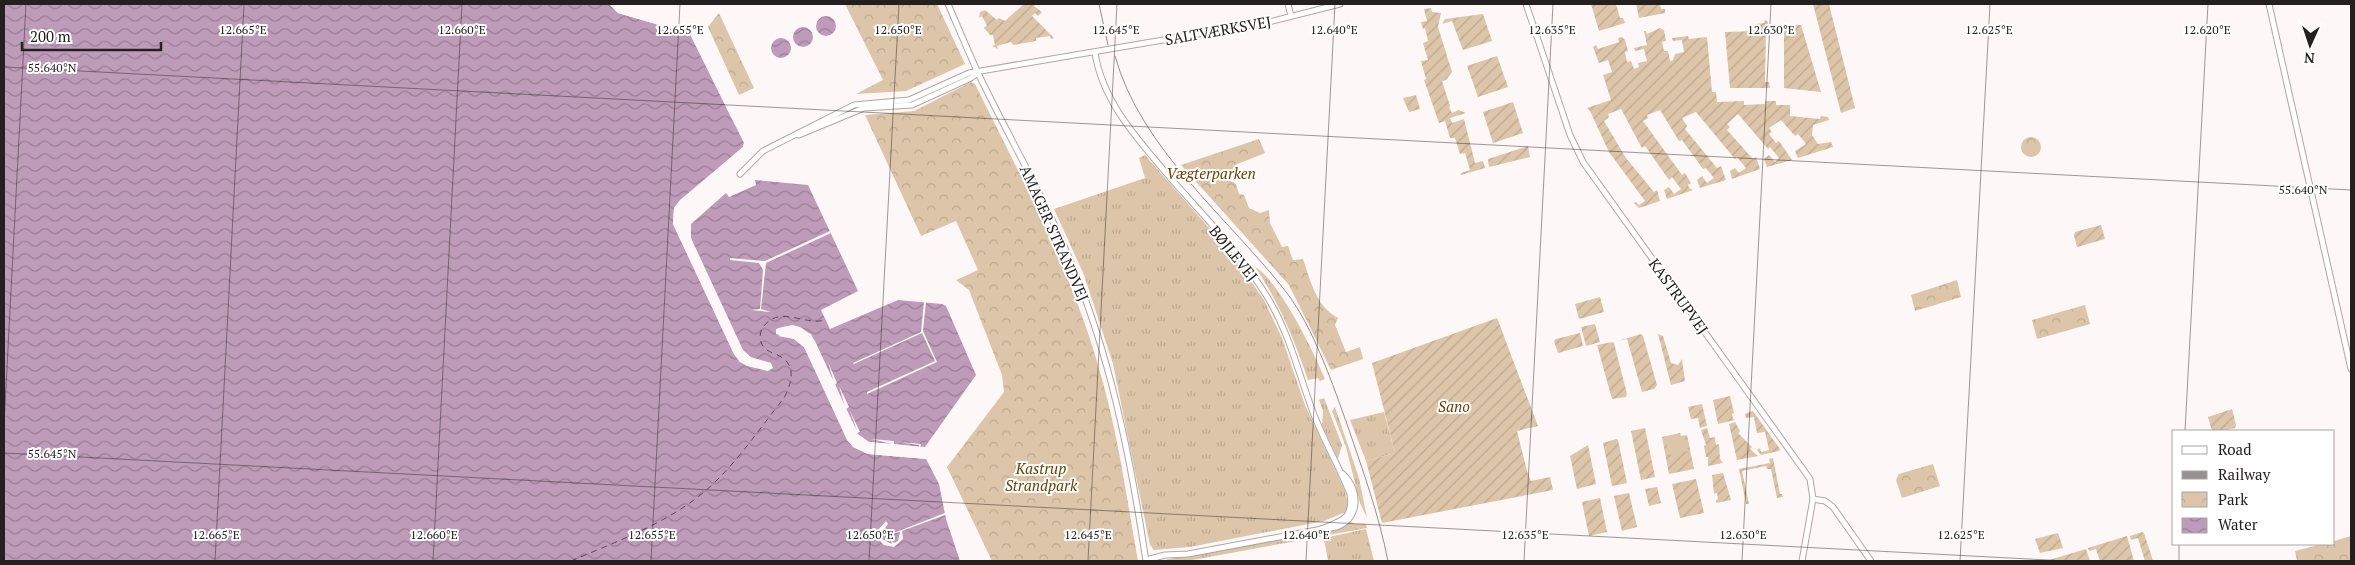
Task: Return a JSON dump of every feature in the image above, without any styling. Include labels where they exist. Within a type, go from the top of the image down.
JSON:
[{"type":"street","name":"AMAGER STRANDVEJ","points":[[948,4],[978,72],[1062,242],[1083,294],[1101,345],[1118,409],[1146,561]]},
{"type":"street","points":[[1288,4],[1291,16]]},
{"type":"street","name":"SALTVÆRKSVEJ","points":[[978,72],[1096,53],[1291,16],[1340,4]]},
{"type":"street","name":"KASTRUPVEJ","points":[[1526,4],[1570,135],[1582,162],[1802,467],[1812,484],[1813,499]]},
{"type":"street","points":[[2269,4],[2351,369]]},
{"type":"street","name":"BØJLEVEJ","points":[[1096,53],[1098,66],[1108,93],[1133,133],[1243,260],[1267,297],[1289,343],[1315,417],[1342,473],[1349,480],[1355,497],[1354,513],[1344,524],[1188,554],[1165,555],[1146,561]]},
{"type":"street","points":[[740,174],[763,151],[854,105],[909,100],[969,73],[978,72]]},
{"type":"street","points":[[1802,561],[1813,499],[1825,501],[1833,508],[1871,561]]},
{"type":"green space","points":[[845,4],[937,4],[965,64],[906,91],[856,94],[883,80]]},
{"type":"green space","points":[[1024,4],[1036,4],[1034,6],[1042,12],[1038,16],[1035,13],[1032,16],[1054,38],[1051,39],[1050,36],[1036,38],[1036,41],[1013,45],[1011,42],[997,46],[998,49],[992,46],[995,45],[993,35],[990,35],[984,28],[987,26],[982,16],[979,18],[980,12],[985,10],[997,20],[999,18],[1005,21]]},
{"type":"green space","points":[[1591,4],[1616,4],[1620,18],[1623,18],[1625,23],[1599,31]]},
{"type":"green space","points":[[1636,4],[1660,4],[1661,9],[1665,9],[1665,13],[1639,18]]},
{"type":"green space","points":[[1813,4],[1829,4],[1855,108],[1841,113]]},
{"type":"green space","points":[[1431,8],[1432,12],[1441,13],[1438,27],[1452,72],[1446,80],[1442,81],[1449,107],[1452,113],[1459,110],[1466,113],[1450,118],[1452,123],[1464,119],[1475,163],[1483,161],[1485,168],[1461,175],[1461,173],[1470,170],[1465,153],[1460,154],[1455,138],[1450,138],[1445,121],[1439,123],[1424,80],[1426,79],[1421,61],[1428,60],[1423,43],[1428,41],[1425,28],[1423,29],[1421,22],[1427,21],[1424,9]]},
{"type":"green space","points":[[719,13],[754,88],[739,95],[708,27]]},
{"type":"green space","points":[[1483,14],[1492,41],[1463,50],[1452,21],[1442,24],[1445,19]]},
{"type":"green space","points":[[1765,20],[1768,22],[1769,31],[1766,31],[1765,82],[1769,82],[1770,88],[1730,88],[1725,32],[1755,31],[1757,30],[1756,24],[1764,23]]},
{"type":"green space","points":[[1784,24],[1801,25],[1821,92],[1784,88]]},
{"type":"green space","points":[[1660,28],[1664,30],[1666,41],[1662,42],[1664,51],[1668,51],[1670,61],[1673,60],[1675,54],[1684,52],[1682,40],[1673,41],[1672,38],[1688,36],[1689,39],[1707,37],[1712,92],[1716,92],[1717,102],[1744,101],[1744,105],[1765,104],[1765,101],[1776,101],[1776,105],[1790,105],[1790,116],[1820,119],[1821,116],[1828,117],[1829,120],[1813,125],[1812,135],[1818,144],[1831,142],[1833,147],[1798,158],[1795,151],[1806,144],[1798,134],[1795,136],[1781,120],[1769,128],[1772,132],[1769,134],[1776,143],[1779,141],[1792,160],[1767,167],[1764,159],[1769,155],[1775,162],[1779,158],[1770,147],[1768,149],[1738,114],[1727,124],[1730,127],[1727,130],[1753,159],[1756,157],[1760,169],[1732,179],[1730,171],[1735,168],[1739,173],[1746,168],[1737,157],[1735,159],[1696,112],[1682,118],[1687,126],[1685,129],[1717,168],[1721,166],[1726,180],[1700,188],[1697,180],[1702,176],[1707,183],[1714,178],[1706,168],[1703,169],[1682,140],[1679,141],[1660,110],[1647,115],[1648,118],[1643,121],[1682,175],[1685,173],[1691,183],[1688,185],[1689,188],[1693,190],[1667,199],[1664,190],[1669,187],[1674,194],[1681,189],[1672,177],[1669,180],[1645,146],[1642,148],[1621,109],[1608,114],[1609,117],[1604,121],[1626,158],[1654,192],[1657,190],[1660,201],[1639,208],[1634,203],[1636,202],[1639,205],[1645,201],[1609,152],[1587,108],[1611,100],[1603,75],[1612,72],[1608,60],[1599,63],[1593,47],[1596,45],[1598,49],[1619,42],[1618,38],[1622,37],[1625,40],[1628,51],[1625,52],[1627,62],[1631,61],[1634,69],[1639,67],[1638,63],[1647,61],[1644,49],[1635,51],[1634,48],[1647,45],[1644,31],[1647,34]]},
{"type":"green space","points":[[1497,56],[1508,87],[1478,97],[1467,66]]},
{"type":"green space","name":"Kastrup Strandpark","points":[[971,82],[975,84],[1046,229],[1077,303],[1090,340],[1113,424],[1138,561],[992,561],[947,467],[1004,392],[1002,375],[969,290],[956,280],[978,270],[956,221],[921,236],[865,115],[914,111]]},
{"type":"green space","points":[[1416,95],[1420,109],[1409,112],[1403,98]]},
{"type":"green space","points":[[1513,102],[1523,133],[1493,143],[1483,112]]},
{"type":"green space","points":[[2027,137],[2035,137],[2041,143],[2041,151],[2035,157],[2027,157],[2021,151],[2021,143]]},
{"type":"green space","name":"Vægterparken","points":[[1259,139],[1265,153],[1235,165],[1227,179],[1236,184],[1239,194],[1244,195],[1249,208],[1260,213],[1269,210],[1270,223],[1282,247],[1288,246],[1293,260],[1303,259],[1319,300],[1324,307],[1338,318],[1335,325],[1346,352],[1360,347],[1363,359],[1331,370],[1289,285],[1181,165]]},
{"type":"green space","points":[[1528,146],[1530,157],[1489,167],[1488,159]]},
{"type":"green space","points":[[1145,155],[1232,254],[1264,300],[1282,338],[1305,405],[1345,491],[1348,505],[1346,512],[1324,521],[1190,547],[1154,550],[1150,545],[1113,364],[1084,275],[1054,209],[1145,178],[1139,158]]},
{"type":"green space","points":[[2101,225],[2105,239],[2077,247],[2075,232]]},
{"type":"green space","points":[[1255,267],[1264,274],[1285,301],[1305,336],[1325,379],[1320,381],[1318,378],[1308,380],[1285,321]]},
{"type":"green space","points":[[1957,280],[1961,297],[1915,311],[1911,295]]},
{"type":"green space","points":[[1600,297],[1604,312],[1579,319],[1575,304]]},
{"type":"green space","points":[[2085,305],[2090,324],[2037,339],[2032,320]]},
{"type":"green space","name":"Sano","points":[[1497,318],[1538,426],[1517,431],[1527,471],[1531,481],[1550,477],[1553,490],[1382,523],[1366,461],[1395,453],[1372,363]]},
{"type":"green space","points":[[1595,324],[1600,342],[1586,346],[1581,327]]},
{"type":"green space","points":[[1580,333],[1583,346],[1558,353],[1554,341],[1556,339]]},
{"type":"green space","points":[[1641,334],[1657,385],[1654,389],[1642,392],[1627,339],[1618,341]]},
{"type":"green space","points":[[1658,334],[1663,336],[1671,363],[1678,365],[1682,359],[1685,381],[1671,385]]},
{"type":"green space","points":[[1614,343],[1627,394],[1626,397],[1612,399],[1597,345]]},
{"type":"green space","points":[[1730,396],[1734,413],[1732,414],[1733,419],[1735,420],[1718,424],[1713,400]]},
{"type":"green space","points":[[1324,398],[1342,445],[1338,459],[1322,425],[1323,411],[1319,400]]},
{"type":"green space","points":[[1702,404],[1707,426],[1700,428],[1698,418],[1691,419],[1688,407]]},
{"type":"green space","points":[[1335,407],[1359,478],[1367,518],[1360,503],[1346,447],[1332,411]]},
{"type":"green space","points":[[2232,409],[2235,428],[2212,430],[2208,417]]},
{"type":"green space","points":[[1753,411],[1780,449],[1779,451],[1761,455],[1757,450],[1760,448],[1761,452],[1769,450],[1765,432],[1757,433],[1754,417],[1746,418],[1745,414]]},
{"type":"green space","points":[[1384,412],[1395,453],[1366,461],[1350,420]]},
{"type":"green space","points":[[1735,422],[1740,431],[1738,433],[1758,456],[1737,460],[1729,424]]},
{"type":"green space","points":[[1645,428],[1655,477],[1641,480],[1631,431]]},
{"type":"green space","points":[[1707,428],[1710,438],[1715,437],[1716,445],[1719,444],[1720,459],[1723,463],[1708,466],[1708,457],[1706,457],[1704,446],[1706,445],[1701,430]]},
{"type":"green space","points":[[1680,433],[1681,436],[1687,435],[1694,469],[1669,474],[1662,437]]},
{"type":"green space","points":[[1679,434],[1680,438],[1685,437],[1688,451],[1669,455],[1665,437]]},
{"type":"green space","points":[[1618,440],[1627,483],[1612,486],[1603,443]]},
{"type":"green space","points":[[1588,445],[1596,484],[1577,489],[1570,456]]},
{"type":"green space","points":[[1773,458],[1780,494],[1783,497],[1777,498],[1771,469],[1767,469],[1766,466],[1742,471],[1749,504],[1746,504],[1739,469],[1770,463],[1769,459]]},
{"type":"green space","points":[[1933,464],[1940,486],[1902,498],[1896,480],[1899,474]]},
{"type":"green space","points":[[1723,473],[1731,500],[1716,503],[1718,499],[1717,493],[1714,494],[1712,475]]},
{"type":"green space","points":[[1696,479],[1704,513],[1680,518],[1672,484]]},
{"type":"green space","points":[[1657,487],[1661,503],[1649,506],[1645,489]]},
{"type":"green space","points":[[1629,493],[1637,527],[1622,531],[1614,496]]},
{"type":"green space","points":[[1600,498],[1607,532],[1589,536],[1582,502]]},
{"type":"green space","points":[[1351,522],[1354,524],[1366,524],[1367,528],[1187,561],[1158,561],[1329,531],[1342,528]]},
{"type":"green space","points":[[1366,529],[1374,561],[1328,561],[1324,538]]},
{"type":"green space","points":[[2058,533],[2063,548],[2040,553],[2035,539]]},
{"type":"green space","points":[[2144,533],[2153,561],[2145,561],[2138,538],[2131,540],[2130,536]]},
{"type":"green space","points":[[2127,536],[2134,561],[2100,561],[2096,549],[2089,551],[2088,548]]},
{"type":"green space","points":[[2351,536],[2351,561],[2297,561],[2295,551],[2318,545],[2335,545],[2335,541]]},
{"type":"green space","points":[[2086,549],[2090,561],[2046,561]]},
{"type":"water","points":[[4,4],[609,4],[618,13],[690,34],[744,143],[743,147],[674,208],[673,224],[734,354],[740,362],[768,371],[773,368],[771,363],[751,357],[743,350],[691,238],[691,224],[726,193],[729,197],[756,185],[755,180],[808,185],[858,291],[821,310],[830,329],[898,300],[942,304],[946,306],[976,375],[925,447],[869,442],[858,434],[815,341],[798,326],[776,329],[776,334],[794,339],[804,347],[853,447],[868,454],[926,459],[939,484],[946,519],[960,561],[4,561]]},
{"type":"water","points":[[822,16],[830,16],[836,22],[836,30],[830,36],[822,36],[816,30],[816,22]]},
{"type":"water","points":[[799,27],[807,27],[813,33],[813,41],[807,47],[799,47],[793,41],[793,33]]},
{"type":"water","points":[[777,38],[785,38],[791,44],[791,52],[785,58],[777,58],[771,52],[771,44]]},
{"type":"pier","points":[[609,4],[613,4],[619,11],[692,32],[737,124],[735,125],[690,34],[618,13]]},
{"type":"pier","points":[[744,143],[746,145],[745,149],[682,202],[677,209],[676,224],[736,353],[748,364],[765,368],[768,371],[747,366],[740,362],[734,354],[673,224],[674,208],[680,200],[743,147]]},
{"type":"pier","points":[[830,231],[831,233],[766,263],[761,309],[771,312],[750,310],[760,309],[763,270],[759,263],[730,260],[730,258],[765,261]]},
{"type":"pier","points":[[924,302],[926,302],[923,331],[937,362],[867,394],[867,392],[935,361],[922,333],[853,363],[921,332]]},
{"type":"pier","points":[[793,325],[811,334],[834,383],[828,362],[837,383],[835,385],[845,407],[839,386],[849,407],[846,409],[857,431],[850,411],[860,432],[857,433],[861,438],[869,442],[892,444],[871,439],[894,441],[894,444],[919,447],[919,445],[898,442],[921,444],[919,450],[869,444],[859,440],[809,336],[799,329],[781,328]]},
{"type":"pier","points":[[782,334],[795,337],[807,346],[849,438],[854,445],[869,451],[928,459],[868,454],[853,447],[847,440],[804,347],[794,339],[778,336]]},
{"type":"pier","points":[[945,513],[945,515],[902,531],[903,539],[894,547],[884,545],[878,539],[878,530],[886,521],[888,524],[883,531],[882,539],[892,544],[891,540],[894,543],[898,541],[900,532],[891,534]]},
{"type":"ferry route","points":[[571,561],[650,527],[687,505],[719,478],[745,449],[784,398],[789,387],[791,376],[789,365],[781,357],[762,345],[760,339],[764,326],[770,320],[785,316],[809,321],[825,320]]},
{"type":"railway","points":[[1099,4],[1108,45]]},
{"type":"railway","points":[[1115,56],[1127,90],[1145,122],[1166,153],[1189,182],[1264,265],[1287,293],[1306,323],[1322,358],[1348,427],[1375,510],[1388,561]]}]
